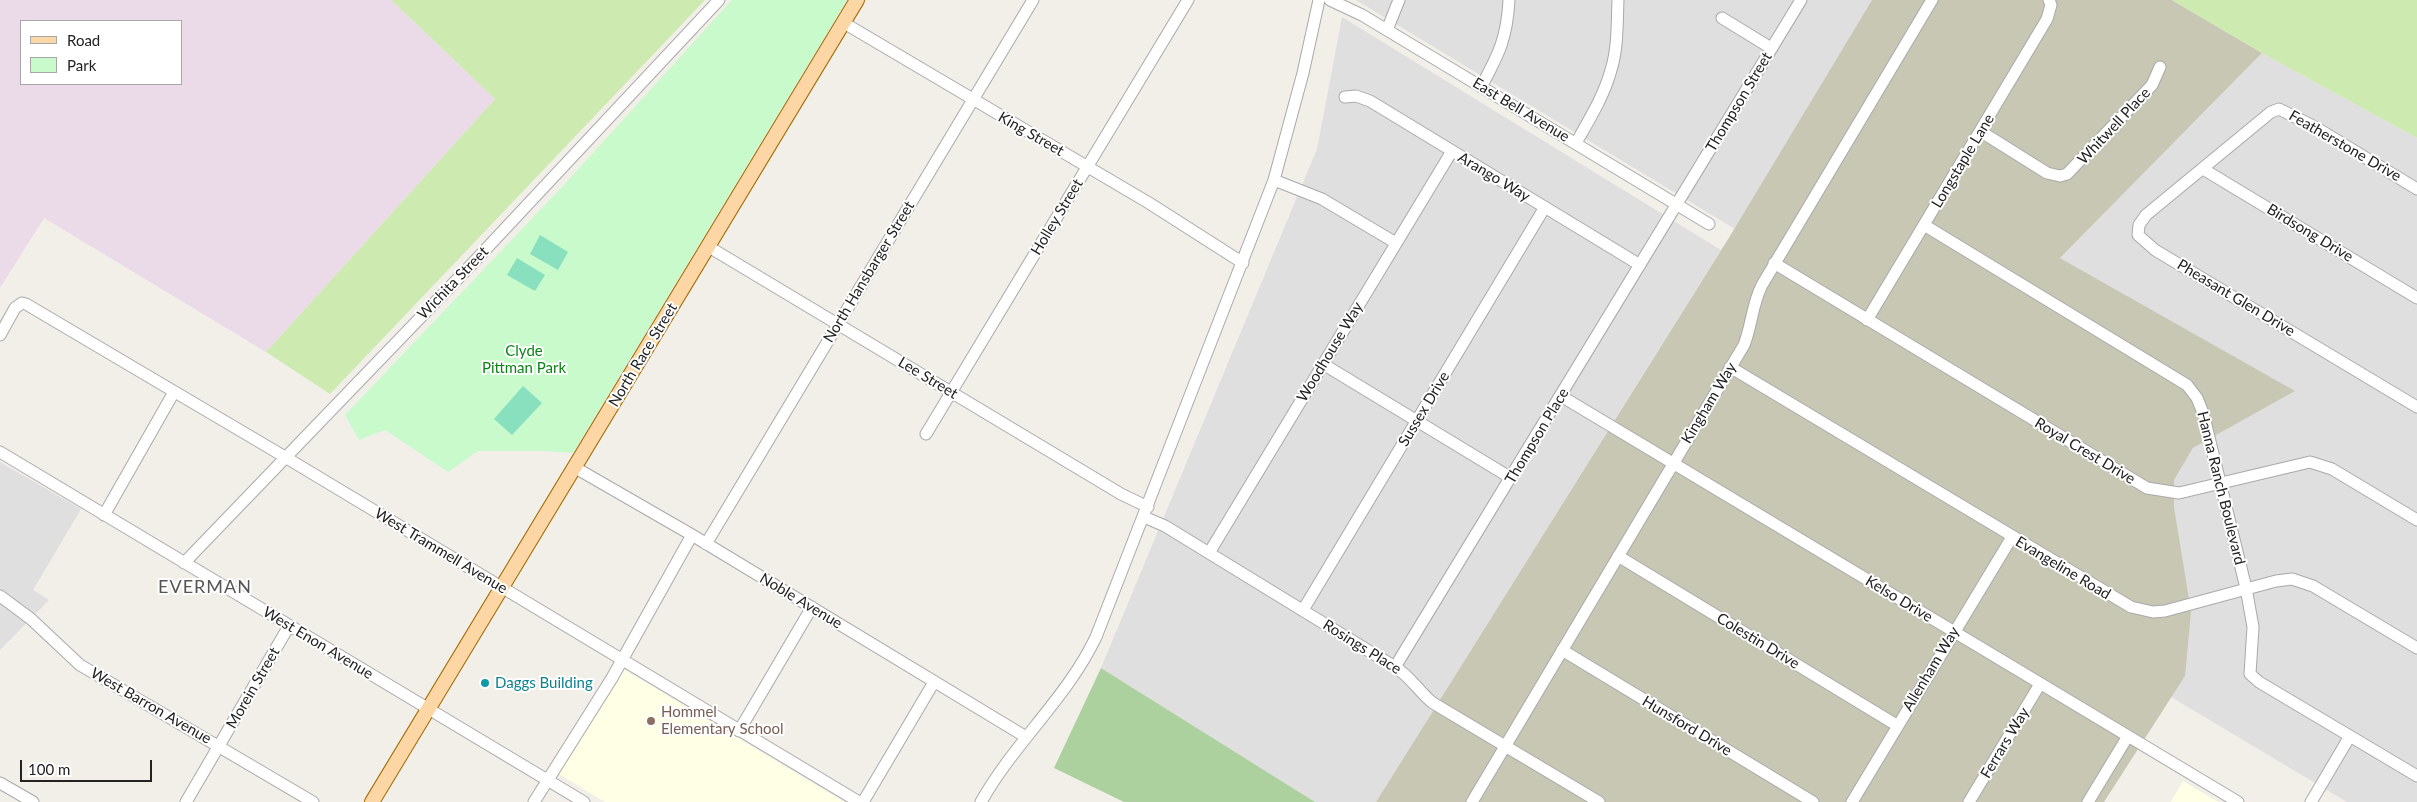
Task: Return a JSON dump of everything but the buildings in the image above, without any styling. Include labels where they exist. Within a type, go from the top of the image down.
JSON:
[{"type":"main road","name":"North Race Street","points":[[372,802],[857,0]]},
{"type":"street","name":"Wichita Street","points":[[184,563],[470,265],[719,0]]},
{"type":"street","name":"North Hansbarger Street","points":[[706,544],[1033,0]]},
{"type":"street","name":"Holley Street","points":[[926,434],[1188,0]]},
{"type":"street","points":[[981,802],[1011,755],[1085,661],[1096,637],[1274,180],[1303,73],[1319,0]]},
{"type":"street","name":"East Bell Avenue","points":[[1330,0],[1387,30],[1709,224]]},
{"type":"street","points":[[1387,30],[1400,0]]},
{"type":"street","points":[[1481,87],[1500,51],[1508,26],[1509,0]]},
{"type":"street","points":[[1576,144],[1598,103],[1611,70],[1615,53],[1618,0]]},
{"type":"street","name":"Thompson Street","points":[[1677,205],[1801,0]]},
{"type":"street","name":"Kingham Way","points":[[1472,802],[1730,367],[1749,333],[1757,295],[1774,263],[1932,0]]},
{"type":"street","name":"Longstaple Lane","points":[[1867,320],[2047,19],[2051,5],[2049,0]]},
{"type":"street","points":[[1722,18],[1771,48]]},
{"type":"street","name":"King Street","points":[[844,23],[1149,203],[1243,263]]},
{"type":"street","name":"Whitwell Place","points":[[1980,131],[2047,173],[2060,176],[2067,174],[2152,85],[2160,66]]},
{"type":"street","name":"Arango Way","points":[[1345,97],[1356,96],[1370,102],[1640,265]]},
{"type":"street","name":"Featherstone Drive","points":[[2203,169],[2271,112],[2279,109],[2316,127],[2417,189]]},
{"type":"street","name":"Woodhouse Way","points":[[1209,553],[1452,151]]},
{"type":"street","name":"Birdsong Drive","points":[[2203,169],[2417,298]]},
{"type":"street","name":"Pheasant Glen Drive","points":[[2203,169],[2146,215],[2140,225],[2138,235],[2143,241],[2417,407]]},
{"type":"street","points":[[1274,180],[1335,206],[1396,243]]},
{"type":"street","name":"Thompson Place","points":[[1396,666],[1677,205]]},
{"type":"street","name":"Sussex Drive","points":[[1303,610],[1545,207]]},
{"type":"street","name":"Hanna Ranch Boulevard","points":[[1924,225],[2187,386],[2197,398],[2203,413],[2246,588],[2253,627],[2250,674],[2259,682],[2417,776]]},
{"type":"street","name":"Lee Street","points":[[709,247],[1121,494],[1146,512]]},
{"type":"street","name":"Royal Crest Drive","points":[[1774,263],[2147,488],[2178,493],[2310,462],[2332,469],[2417,520]]},
{"type":"street","name":"West Trammell Avenue","points":[[0,335],[15,308],[22,303],[285,457],[859,802]]},
{"type":"street","points":[[1323,364],[1511,478]]},
{"type":"street","name":"Evangeline Road","points":[[1730,367],[2118,601],[2142,611],[2165,611],[2284,579],[2306,582],[2417,648]]},
{"type":"street","points":[[104,516],[174,392]]},
{"type":"street","name":"Kelso Drive","points":[[1561,396],[2238,802]]},
{"type":"street","name":"West Enon Avenue","points":[[0,452],[584,802]]},
{"type":"street","name":"Noble Avenue","points":[[574,467],[692,535],[1026,737]]},
{"type":"street","name":"Rosings Place","points":[[1146,512],[1165,526],[1396,666],[1433,703],[1599,802]]},
{"type":"street","points":[[534,802],[622,660],[692,535]]},
{"type":"street","name":"Allenham Way","points":[[1852,802],[2012,537]]},
{"type":"street","name":"Colestin Drive","points":[[1618,556],[1898,726]]},
{"type":"street","name":"West Barron Avenue","points":[[0,596],[31,619],[80,665],[220,745],[313,802]]},
{"type":"street","points":[[739,731],[812,608]]},
{"type":"street","name":"Morein Street","points":[[186,802],[290,626]]},
{"type":"street","name":"Hunsford Drive","points":[[1562,650],[1813,802]]},
{"type":"street","points":[[863,802],[934,682]]},
{"type":"street","name":"Ferrars Way","points":[[1969,802],[2040,684]]},
{"type":"street","points":[[2088,802],[2128,736]]},
{"type":"street","points":[[2311,802],[2350,736]]},
{"type":"street","points":[[0,783],[33,802]]},
{"type":"shaded area","points":[[0,0],[391,0],[495,99],[266,352],[44,218],[0,288]]},
{"type":"shaded area","points":[[1356,0],[1872,0],[1735,229]]},
{"type":"shaded area","points":[[1872,0],[2172,0],[2262,53],[2060,258],[2295,391],[2193,448],[2174,480],[2174,507],[2191,612],[2185,676],[2104,802],[1376,802],[1730,236]]},
{"type":"shaded area","points":[[1342,17],[1721,250],[1376,802],[1315,802],[1101,668],[1317,149]]},
{"type":"shaded area","points":[[2262,53],[2417,138],[2417,802],[2347,802],[2171,697],[2185,676],[2174,507],[2174,480],[2193,448],[2294,391],[2060,258]]},
{"type":"shaded area","points":[[0,462],[81,509],[33,590],[49,600],[0,650]]},
{"type":"shaded area","name":"Hommel Elementary School","points":[[623,669],[844,802],[605,802],[559,774]]},
{"type":"shaded area","points":[[2183,781],[2218,802],[2171,802]]},
{"type":"green space","points":[[391,0],[705,0],[330,394],[266,352],[495,99]]},
{"type":"green space","name":"Clyde Pittman Park","points":[[732,0],[847,0],[573,453],[478,451],[448,472],[385,430],[359,440],[345,415],[562,187]]},
{"type":"green space","points":[[2172,0],[2417,0],[2417,138],[2262,53]]},
{"type":"green space","points":[[540,235],[568,252],[558,270],[530,254]]},
{"type":"green space","points":[[517,258],[545,275],[535,291],[507,275]]},
{"type":"green space","points":[[523,386],[542,403],[512,435],[494,419]]},
{"type":"green space","points":[[1101,668],[1315,802],[1124,802],[1054,768]]},
{"type":"place","name":"Daggs Building","points":[[485,683]]},
{"type":"place","name":"Hommel Elementary School","points":[[651,721]]},
{"type":"district","name":"EVERMAN","points":[[205,587]]}]
